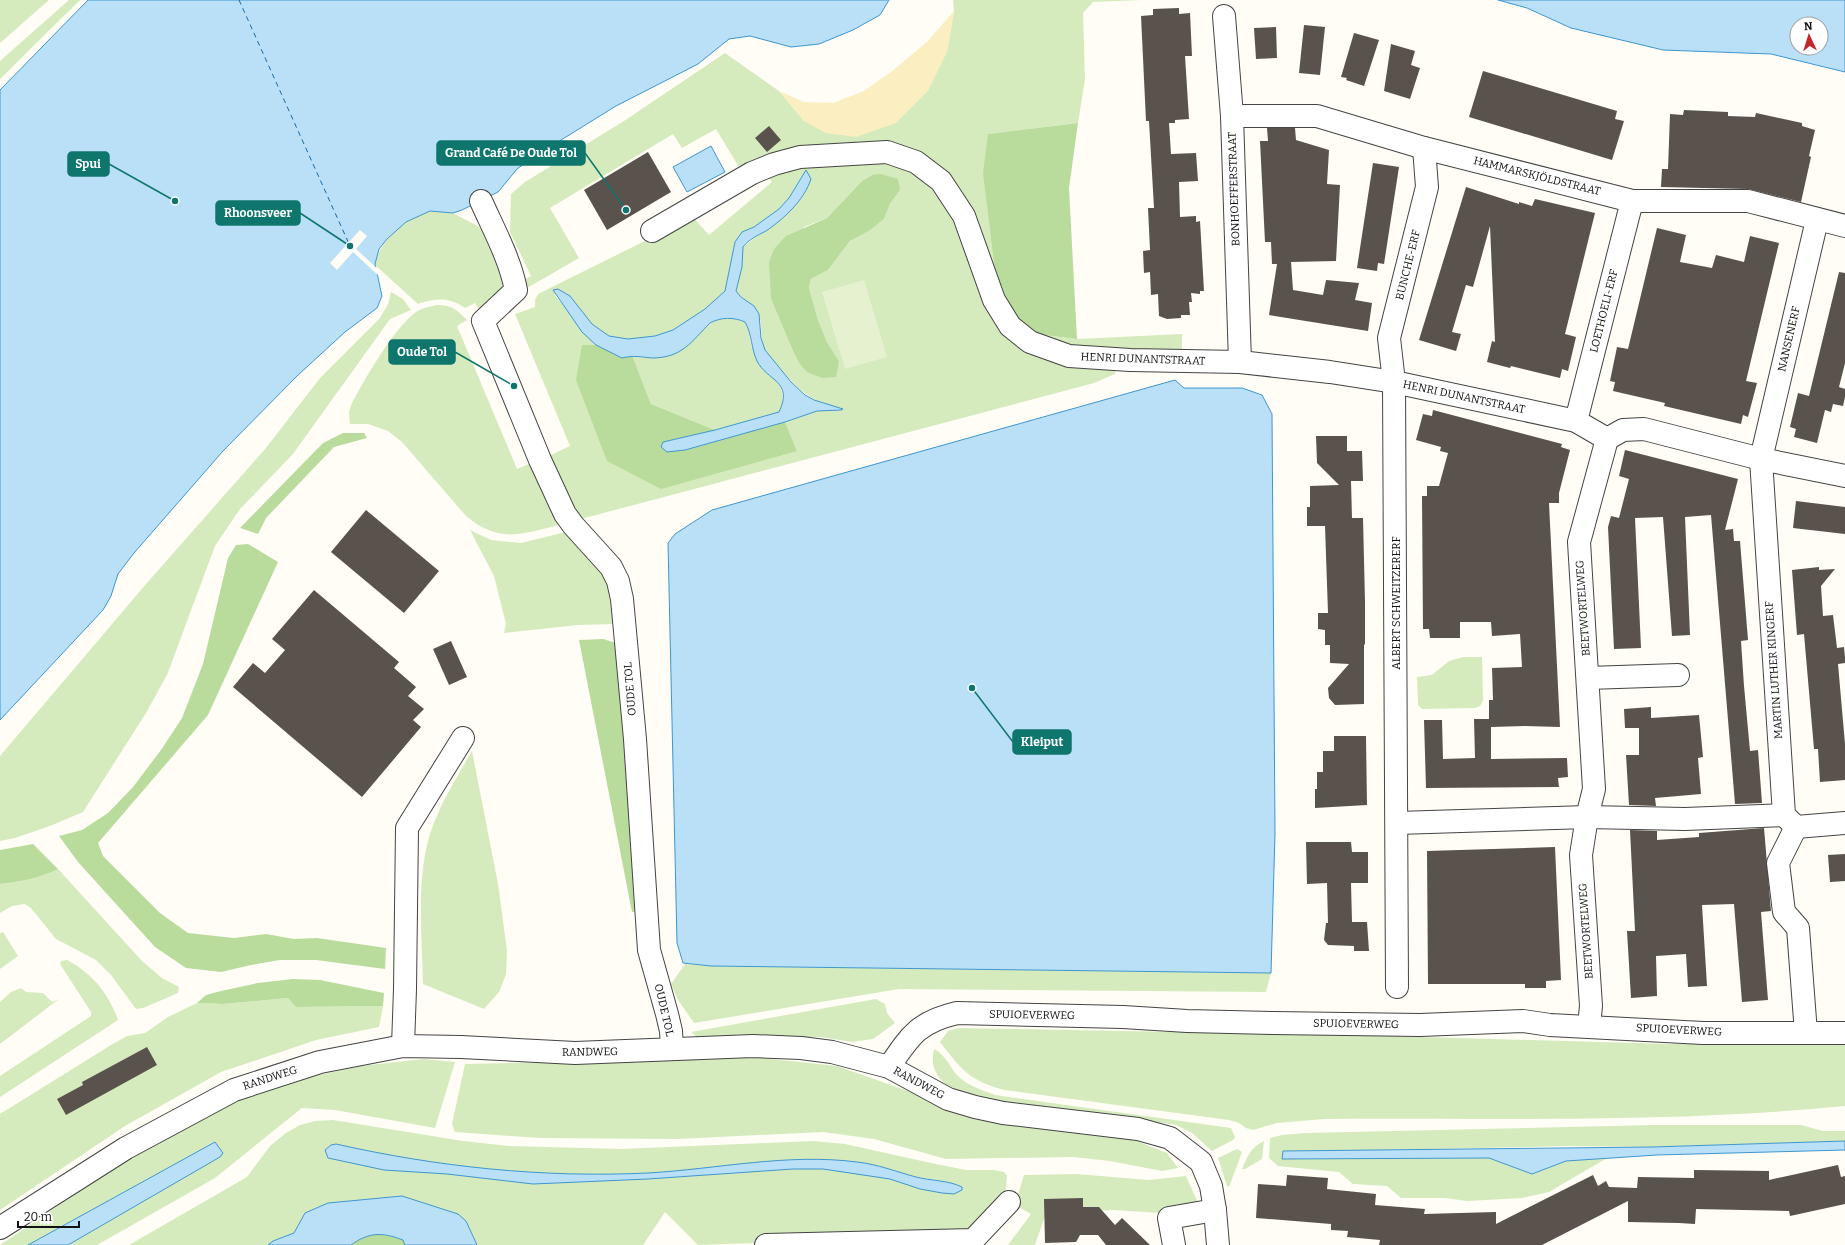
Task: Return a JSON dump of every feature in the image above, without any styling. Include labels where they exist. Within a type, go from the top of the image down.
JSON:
[{"type":"street","name":"BONHOEFFERSTRAAT","points":[[1224,16],[1232,116],[1240,362]]},
{"type":"street","name":"HAMMARSKJÖLDSTRAAT","points":[[1232,116],[1317,116],[1424,148],[1632,201],[1748,202],[1845,226]]},
{"type":"street","name":"BUNCHE-ERF","points":[[1394,382],[1389,338],[1427,187],[1424,148]]},
{"type":"street","name":"HENRI DUNANTSTRAAT","points":[[652,230],[752,173],[774,164],[800,157],[887,152],[916,162],[941,181],[964,216],[994,300],[1010,326],[1030,342],[1069,356],[1130,360],[1240,362],[1330,372],[1394,382],[1576,421],[1607,439]]},
{"type":"street","name":"OUDE TOL","points":[[481,201],[507,257],[516,290],[483,321],[540,460],[565,514],[572,525],[611,567],[618,581],[622,599],[635,747],[648,950],[669,1020],[672,1049]]},
{"type":"street","name":"LOETHOELI-ERF","points":[[1576,421],[1632,201]]},
{"type":"street","name":"NANSENERF","points":[[1761,459],[1817,220]]},
{"type":"street","name":"ALBERT SCHWEITZERERF","points":[[1394,382],[1397,987]]},
{"type":"street","points":[[1607,439],[1623,430],[1644,429],[1761,459],[1845,476]]},
{"type":"street","name":"BEETWORTELWEG","points":[[1589,1026],[1591,1006],[1581,855],[1587,817],[1594,789],[1579,542],[1607,439]]},
{"type":"street","name":"MARTIN LUTHER KINGERF","points":[[1761,459],[1790,821]]},
{"type":"street","points":[[1588,678],[1678,675]]},
{"type":"street","points":[[403,1046],[407,828],[463,738]]},
{"type":"street","points":[[1397,823],[1587,817],[1845,823]]},
{"type":"street","points":[[1790,821],[1778,864],[1784,912],[1798,928],[1806,1033]]},
{"type":"street","name":"SPUIOEVERWEG","points":[[889,1068],[916,1031],[937,1018],[957,1013],[1123,1017],[1258,1023],[1420,1025],[1523,1021],[1557,1025],[1703,1033],[1845,1033]]},
{"type":"street","name":"RANDWEG","points":[[0,1228],[126,1148],[234,1090],[320,1062],[403,1046],[461,1047],[575,1053],[754,1046],[801,1048],[832,1052],[889,1068],[948,1099],[975,1107],[1003,1112],[1138,1129],[1170,1138],[1201,1162],[1210,1186],[1215,1210]]},
{"type":"street","points":[[766,1245],[973,1243],[1009,1202]]},
{"type":"street","points":[[1174,1245],[1169,1218],[1215,1210],[1218,1245]]},
{"type":"green space","points":[[0,0],[49,0],[0,43]]},
{"type":"green space","points":[[69,0],[80,0],[0,79],[0,61]]},
{"type":"green space","points":[[953,0],[1142,0],[1093,2],[1083,13],[1085,79],[1078,123],[988,134],[998,294],[920,157],[742,172],[716,129],[682,148],[673,134],[550,208],[579,258],[527,288],[523,281],[531,276],[510,232],[511,194],[525,182],[624,121],[725,53],[779,91],[804,121],[947,52],[954,11]]},
{"type":"green space","points":[[1078,123],[1069,188],[1077,339],[1027,333],[998,294],[983,173],[988,134]]},
{"type":"green space","points":[[900,159],[948,201],[1003,326],[1116,369],[1115,374],[1094,383],[581,519],[574,514],[549,456],[570,446],[515,314],[535,307],[535,300],[538,294],[655,236],[691,215],[709,235],[772,182],[765,173],[776,168]],"holes":[[[805,171],[795,206],[743,247],[742,267],[736,291],[758,312],[760,316],[764,348],[773,361],[799,389],[814,399],[822,403],[841,408],[841,410],[817,411],[785,422],[797,451],[607,461],[582,345],[596,345],[553,293],[581,311],[592,324],[609,336],[628,339],[655,336],[673,330],[705,309],[725,291],[735,242],[742,232],[754,227],[779,209],[789,198]],[[872,175],[900,190],[890,204],[884,219],[869,231],[850,241],[828,270],[811,279],[809,288],[818,320],[827,342],[839,361],[807,372],[793,351],[771,299],[804,227],[827,218],[862,181]]]},
{"type":"green space","points":[[881,174],[898,179],[900,190],[890,204],[884,219],[869,231],[850,241],[828,270],[811,279],[809,288],[818,320],[827,342],[839,361],[836,377],[822,378],[807,372],[800,364],[793,351],[771,299],[769,262],[774,249],[786,236],[827,218],[862,181],[872,175]]},
{"type":"green space","points":[[430,211],[453,213],[485,230],[504,271],[503,285],[496,298],[480,311],[475,303],[465,308],[448,300],[437,300],[418,304],[374,264],[383,245],[396,231],[411,220]]},
{"type":"green space","points":[[864,280],[887,357],[845,369],[822,292]]},
{"type":"green space","points":[[391,292],[403,299],[411,310],[390,319],[293,454],[240,509],[215,546],[167,675],[146,713],[83,812],[50,826],[15,838],[0,841],[0,756],[146,584],[266,448],[320,378],[380,318],[388,304]]},
{"type":"green space","points":[[436,305],[453,308],[467,320],[457,326],[517,469],[531,463],[559,525],[522,533],[500,534],[478,525],[466,516],[402,442],[388,431],[368,424],[350,424],[349,412],[351,405],[371,369],[389,342],[407,320],[416,312]]},
{"type":"green space","points":[[733,318],[745,322],[752,346],[758,357],[780,386],[782,402],[779,412],[715,430],[651,404],[632,355],[640,357],[701,331],[715,320]]},
{"type":"green space","points":[[1027,333],[1077,339],[1182,334],[1182,353],[1096,354]]},
{"type":"green space","points":[[582,345],[596,345],[622,358],[632,355],[651,404],[715,430],[663,442],[685,450],[785,422],[797,451],[661,489],[607,461],[576,380]]},
{"type":"green space","points":[[343,433],[364,433],[367,438],[334,447],[266,518],[258,534],[240,528],[323,443]]},
{"type":"green space","points":[[470,530],[491,540],[521,543],[570,531],[606,572],[616,624],[578,625],[504,633],[506,624],[494,576]]},
{"type":"green space","points":[[248,544],[278,562],[208,715],[98,843],[103,856],[160,913],[188,933],[234,938],[266,934],[294,939],[317,938],[386,948],[385,969],[316,960],[280,960],[221,972],[186,968],[155,947],[78,862],[59,836],[82,830],[108,813],[133,787],[161,750],[182,718],[203,664],[228,558],[236,545]]},
{"type":"green space","points":[[603,639],[616,643],[639,911],[632,912],[579,640]]},
{"type":"green space","points":[[1463,657],[1482,657],[1483,700],[1480,706],[1475,708],[1422,709],[1418,705],[1417,677],[1432,675],[1449,661]]},
{"type":"green space","points":[[472,751],[498,884],[507,951],[506,974],[499,992],[484,1009],[423,984],[421,896],[427,845],[440,808]]},
{"type":"green space","points":[[33,844],[58,869],[29,879],[0,884],[0,850]]},
{"type":"green space","points":[[58,869],[142,961],[162,978],[179,987],[178,993],[143,1008],[136,1009],[111,975],[96,960],[56,939],[31,908],[25,904],[12,906],[0,913],[0,884],[29,879]]},
{"type":"green space","points":[[3,932],[18,956],[0,969],[0,933]]},
{"type":"green space","points":[[67,960],[84,971],[98,985],[110,1001],[118,1020],[0,1097],[0,1076],[91,1016],[91,1012],[60,964],[61,961]]},
{"type":"green space","points":[[685,964],[711,966],[1271,973],[1266,992],[899,989],[694,1023],[678,1000],[671,984]]},
{"type":"green space","points":[[293,979],[320,980],[384,993],[383,1006],[296,1007],[288,998],[223,1004],[197,1003],[206,995],[221,991],[258,983]]},
{"type":"green space","points":[[21,988],[26,992],[43,993],[52,1002],[59,999],[0,1044],[0,1002],[11,992]]},
{"type":"green space","points":[[288,998],[296,1007],[383,1006],[379,1027],[316,1040],[221,1072],[125,1126],[0,1210],[0,1114],[111,1045],[127,1036],[145,1033],[168,1017],[197,1003],[223,1004]]},
{"type":"green space","points":[[876,999],[885,1004],[887,1013],[895,1023],[873,1039],[852,1042],[821,1037],[698,1038],[691,1032]]},
{"type":"green space","points":[[959,1028],[1389,1036],[1668,1044],[1845,1042],[1845,1106],[1715,1115],[1650,1117],[1520,1119],[1324,1119],[1277,1123],[1253,1130],[1229,1120],[1004,1090],[992,1086],[974,1078],[967,1073],[954,1060],[940,1042],[948,1031]]},
{"type":"green space","points":[[934,1049],[944,1057],[954,1072],[961,1079],[974,1087],[995,1095],[1231,1128],[1235,1137],[1233,1140],[1212,1151],[1192,1133],[1176,1125],[1002,1102],[974,1096],[951,1087],[941,1080],[935,1071],[933,1061]]},
{"type":"green space","points":[[753,1057],[837,1066],[976,1115],[1129,1138],[1167,1153],[1178,1168],[1162,1171],[1110,1161],[1073,1157],[946,1159],[874,1139],[823,1132],[677,1139],[540,1138],[455,1132],[452,1124],[465,1064]]},
{"type":"green space","points":[[423,1059],[455,1062],[435,1128],[335,1110],[302,1108],[215,1178],[97,1245],[68,1245],[220,1157],[215,1142],[28,1245],[0,1245],[159,1138],[216,1109],[272,1085],[361,1066]]},
{"type":"green space","points":[[333,1120],[463,1141],[509,1146],[622,1149],[813,1141],[845,1144],[966,1170],[994,1170],[1004,1172],[1007,1176],[1005,1196],[976,1229],[779,1234],[755,1243],[698,1245],[665,1212],[643,1245],[477,1245],[466,1221],[402,1196],[328,1203],[305,1213],[294,1233],[273,1241],[268,1245],[129,1245],[247,1177],[270,1146],[286,1133],[300,1125],[315,1121]]},
{"type":"green space","points":[[1654,1125],[1801,1125],[1823,1131],[1845,1131],[1845,1141],[1652,1147],[1568,1146],[1283,1152],[1283,1159],[1489,1158],[1532,1174],[1566,1161],[1607,1158],[1549,1192],[1522,1198],[1467,1201],[1445,1198],[1401,1198],[1387,1186],[1353,1184],[1339,1172],[1278,1166],[1269,1158],[1270,1138],[1282,1135],[1306,1133]]},
{"type":"green space","points":[[1264,1141],[1262,1159],[1245,1169],[1242,1169],[1253,1149]]},
{"type":"green space","points":[[1237,1149],[1242,1152],[1229,1187],[1227,1186],[1218,1158]]},
{"type":"green space","points":[[1076,1174],[1149,1180],[1186,1176],[1198,1203],[1160,1213],[1114,1210],[1046,1213],[1035,1245],[1008,1245],[1031,1214],[1015,1205],[1024,1175]]},
{"type":"green space","points":[[376,1234],[391,1236],[403,1240],[405,1245],[351,1245],[362,1237]]},
{"type":"sand","points":[[954,11],[947,52],[928,91],[896,123],[856,137],[826,133],[804,121],[779,91],[804,102],[833,103],[864,91],[891,72],[927,42]]},
{"type":"water","points":[[88,0],[889,0],[880,15],[853,30],[819,44],[791,47],[750,36],[729,39],[698,64],[616,106],[532,158],[517,169],[498,192],[453,213],[430,211],[406,222],[387,239],[379,249],[375,264],[382,296],[377,308],[345,332],[297,376],[223,451],[134,553],[118,574],[111,596],[103,610],[0,720],[0,90]]},
{"type":"water","points":[[1498,0],[1845,0],[1845,72],[1771,54],[1663,50],[1571,28],[1527,8]]},
{"type":"water","points":[[711,146],[725,172],[687,192],[673,167]]},
{"type":"water","points":[[806,170],[811,179],[799,201],[780,220],[766,231],[750,240],[743,247],[742,267],[736,291],[741,297],[754,306],[759,314],[761,338],[765,350],[791,382],[805,395],[814,400],[843,409],[817,411],[785,422],[685,450],[667,452],[661,447],[663,442],[715,430],[779,412],[783,402],[781,388],[777,382],[761,368],[757,361],[745,322],[728,318],[714,321],[710,323],[685,348],[671,355],[652,358],[633,356],[622,358],[596,345],[582,332],[553,290],[558,289],[570,296],[592,324],[609,336],[628,339],[655,336],[673,330],[705,309],[725,291],[735,242],[742,232],[754,227],[779,209],[789,198]]},
{"type":"water","points":[[1175,380],[1184,388],[1242,388],[1262,395],[1272,414],[1275,833],[1271,973],[711,966],[683,963],[677,943],[668,543],[675,534],[712,510]]},
{"type":"water","points":[[1845,1141],[1845,1150],[1657,1155],[1566,1161],[1532,1174],[1489,1158],[1282,1159],[1283,1151],[1652,1147]]},
{"type":"water","points":[[215,1142],[223,1153],[220,1157],[68,1245],[28,1245]]},
{"type":"water","points":[[336,1144],[452,1165],[569,1174],[648,1173],[779,1160],[831,1160],[872,1164],[916,1177],[951,1183],[962,1187],[962,1190],[954,1194],[942,1193],[920,1189],[890,1179],[823,1169],[793,1169],[648,1179],[533,1184],[447,1174],[384,1170],[328,1158],[325,1150],[331,1145]]},
{"type":"water","points":[[402,1196],[458,1214],[466,1221],[477,1245],[405,1245],[403,1240],[389,1236],[376,1235],[364,1238],[351,1245],[268,1245],[273,1241],[294,1233],[305,1213],[328,1203]]},
{"type":"pier","points":[[360,230],[367,236],[356,249],[378,269],[379,276],[353,252],[337,270],[330,263]]},
{"type":"building","points":[[1179,8],[1179,14],[1190,13],[1192,56],[1185,56],[1189,119],[1175,120],[1175,123],[1169,123],[1171,154],[1196,153],[1198,181],[1179,182],[1180,217],[1196,216],[1196,222],[1200,221],[1204,291],[1200,291],[1200,294],[1191,293],[1192,302],[1189,302],[1190,315],[1181,315],[1181,318],[1167,319],[1159,316],[1158,294],[1151,295],[1150,272],[1144,273],[1143,251],[1150,250],[1148,208],[1154,208],[1149,121],[1146,121],[1141,16],[1153,15],[1153,9]]},
{"type":"building","points":[[1304,25],[1325,27],[1320,75],[1299,73]]},
{"type":"building","points":[[1276,27],[1277,58],[1256,59],[1254,28]]},
{"type":"building","points":[[1354,33],[1379,40],[1364,86],[1346,80],[1347,78],[1341,77]]},
{"type":"building","points":[[1391,44],[1415,51],[1411,65],[1420,68],[1410,99],[1384,91]]},
{"type":"building","points":[[1483,71],[1617,111],[1615,119],[1624,121],[1612,160],[1469,117]]},
{"type":"building","points":[[1684,110],[1728,112],[1728,116],[1755,117],[1756,113],[1802,123],[1802,126],[1815,130],[1809,156],[1811,157],[1801,202],[1748,189],[1661,187],[1662,169],[1668,169],[1670,114],[1683,115]]},
{"type":"building","points":[[769,126],[781,140],[767,152],[755,138]]},
{"type":"building","points":[[1267,128],[1295,128],[1296,140],[1329,150],[1327,184],[1340,185],[1336,261],[1291,262],[1293,290],[1323,295],[1326,280],[1359,283],[1355,300],[1372,303],[1368,331],[1269,315],[1277,264],[1272,264],[1271,242],[1265,242],[1260,141],[1268,141]]},
{"type":"building","points":[[648,152],[671,192],[607,230],[584,190]]},
{"type":"building","points":[[1373,163],[1399,167],[1384,264],[1378,263],[1377,271],[1357,268]]},
{"type":"building","points":[[1466,187],[1519,204],[1519,202],[1532,206],[1535,199],[1595,213],[1565,334],[1576,337],[1568,371],[1562,369],[1560,378],[1511,366],[1510,368],[1487,362],[1492,341],[1495,342],[1490,226],[1473,287],[1466,285],[1452,332],[1461,334],[1456,351],[1419,340]]},
{"type":"building","points":[[1657,228],[1686,235],[1680,262],[1712,268],[1716,255],[1744,262],[1750,236],[1779,243],[1746,381],[1757,383],[1748,417],[1743,415],[1741,424],[1664,406],[1665,403],[1613,391],[1615,382],[1610,381],[1617,347],[1628,349]]},
{"type":"building","points":[[1839,272],[1845,273],[1845,363],[1839,387],[1845,389],[1845,397],[1843,406],[1833,404],[1831,412],[1825,410],[1817,443],[1794,437],[1796,429],[1790,427],[1798,393],[1809,396]]},
{"type":"building","points":[[1433,410],[1562,444],[1561,447],[1570,450],[1559,493],[1559,503],[1549,503],[1560,727],[1491,727],[1491,759],[1567,758],[1568,777],[1558,778],[1559,787],[1426,788],[1424,720],[1442,720],[1443,759],[1475,758],[1474,719],[1489,719],[1489,700],[1493,700],[1492,668],[1522,667],[1520,634],[1492,636],[1491,622],[1460,622],[1460,638],[1430,638],[1429,629],[1423,629],[1422,496],[1427,496],[1427,486],[1439,486],[1448,453],[1440,451],[1441,447],[1416,440],[1423,414],[1432,416]]},
{"type":"building","points":[[1316,436],[1347,436],[1347,451],[1362,451],[1363,481],[1351,481],[1352,518],[1363,518],[1365,602],[1364,704],[1335,705],[1329,698],[1328,688],[1349,664],[1330,663],[1330,645],[1325,645],[1325,630],[1318,629],[1318,613],[1328,613],[1325,526],[1307,526],[1307,507],[1310,507],[1310,486],[1339,485],[1317,463]]},
{"type":"building","points":[[1625,450],[1738,479],[1725,530],[1733,529],[1734,541],[1740,541],[1748,640],[1741,641],[1744,686],[1750,751],[1758,750],[1762,803],[1735,804],[1711,515],[1685,517],[1690,635],[1672,636],[1663,517],[1635,518],[1641,648],[1614,649],[1608,527],[1611,516],[1619,518],[1629,479],[1619,476]]},
{"type":"building","points":[[1796,501],[1845,507],[1845,534],[1793,528]]},
{"type":"building","points":[[366,510],[439,571],[404,613],[331,552]]},
{"type":"building","points":[[1819,567],[1819,570],[1835,569],[1821,586],[1823,616],[1833,615],[1837,648],[1844,647],[1845,658],[1845,663],[1838,664],[1845,744],[1845,780],[1820,782],[1818,749],[1814,749],[1804,634],[1797,635],[1792,570]]},
{"type":"building","points":[[314,590],[399,662],[394,668],[416,687],[408,696],[424,709],[413,720],[421,727],[362,797],[233,687],[253,663],[265,673],[285,650],[272,639]]},
{"type":"building","points":[[451,641],[467,677],[449,685],[433,649]]},
{"type":"building","points":[[1651,707],[1651,718],[1699,715],[1703,757],[1698,758],[1701,794],[1655,798],[1656,806],[1629,805],[1626,755],[1639,755],[1639,728],[1625,728],[1624,709]]},
{"type":"building","points":[[1334,736],[1366,736],[1367,805],[1315,808],[1317,772],[1323,772],[1323,751],[1334,751]]},
{"type":"building","points":[[1764,828],[1771,911],[1761,912],[1768,1000],[1742,1002],[1734,904],[1702,905],[1707,986],[1688,987],[1686,954],[1656,956],[1657,996],[1631,998],[1627,931],[1635,931],[1630,830],[1657,831],[1657,840],[1699,837],[1699,833]]},
{"type":"building","points":[[1306,842],[1351,842],[1352,852],[1368,852],[1368,883],[1351,883],[1352,922],[1367,922],[1369,951],[1354,951],[1354,946],[1328,945],[1324,940],[1326,923],[1328,923],[1327,883],[1307,884]]},
{"type":"building","points":[[1555,847],[1561,980],[1546,981],[1546,988],[1525,988],[1525,984],[1428,984],[1427,851]]},
{"type":"building","points":[[1845,854],[1845,881],[1830,882],[1828,855]]},
{"type":"building","points":[[147,1047],[157,1065],[66,1115],[57,1099],[83,1085],[82,1082]]},
{"type":"building","points":[[1838,1165],[1841,1177],[1845,1176],[1845,1204],[1790,1216],[1789,1211],[1696,1209],[1695,1224],[1628,1222],[1628,1201],[1542,1245],[1379,1245],[1380,1240],[1347,1237],[1348,1231],[1331,1230],[1331,1224],[1256,1218],[1258,1184],[1286,1186],[1287,1175],[1328,1178],[1327,1189],[1376,1194],[1375,1205],[1425,1209],[1424,1214],[1496,1212],[1496,1224],[1593,1175],[1598,1186],[1606,1181],[1609,1187],[1637,1188],[1638,1177],[1694,1178],[1694,1170],[1769,1171],[1769,1180]]},
{"type":"building","points":[[1083,1198],[1083,1207],[1099,1207],[1115,1225],[1122,1218],[1150,1245],[1106,1245],[1098,1235],[1080,1235],[1076,1242],[1045,1243],[1044,1199]]},
{"type":"ferry route","points":[[239,0],[350,246]]},
{"type":"place","name":"Spui","points":[[175,201]]},
{"type":"place","name":"Grand Café De Oude Tol","points":[[626,210]]},
{"type":"place","name":"Rhoonsveer","points":[[350,246]]},
{"type":"place","name":"Oude Tol","points":[[514,386]]},
{"type":"place","name":"Kleiput","points":[[972,688]]}]
